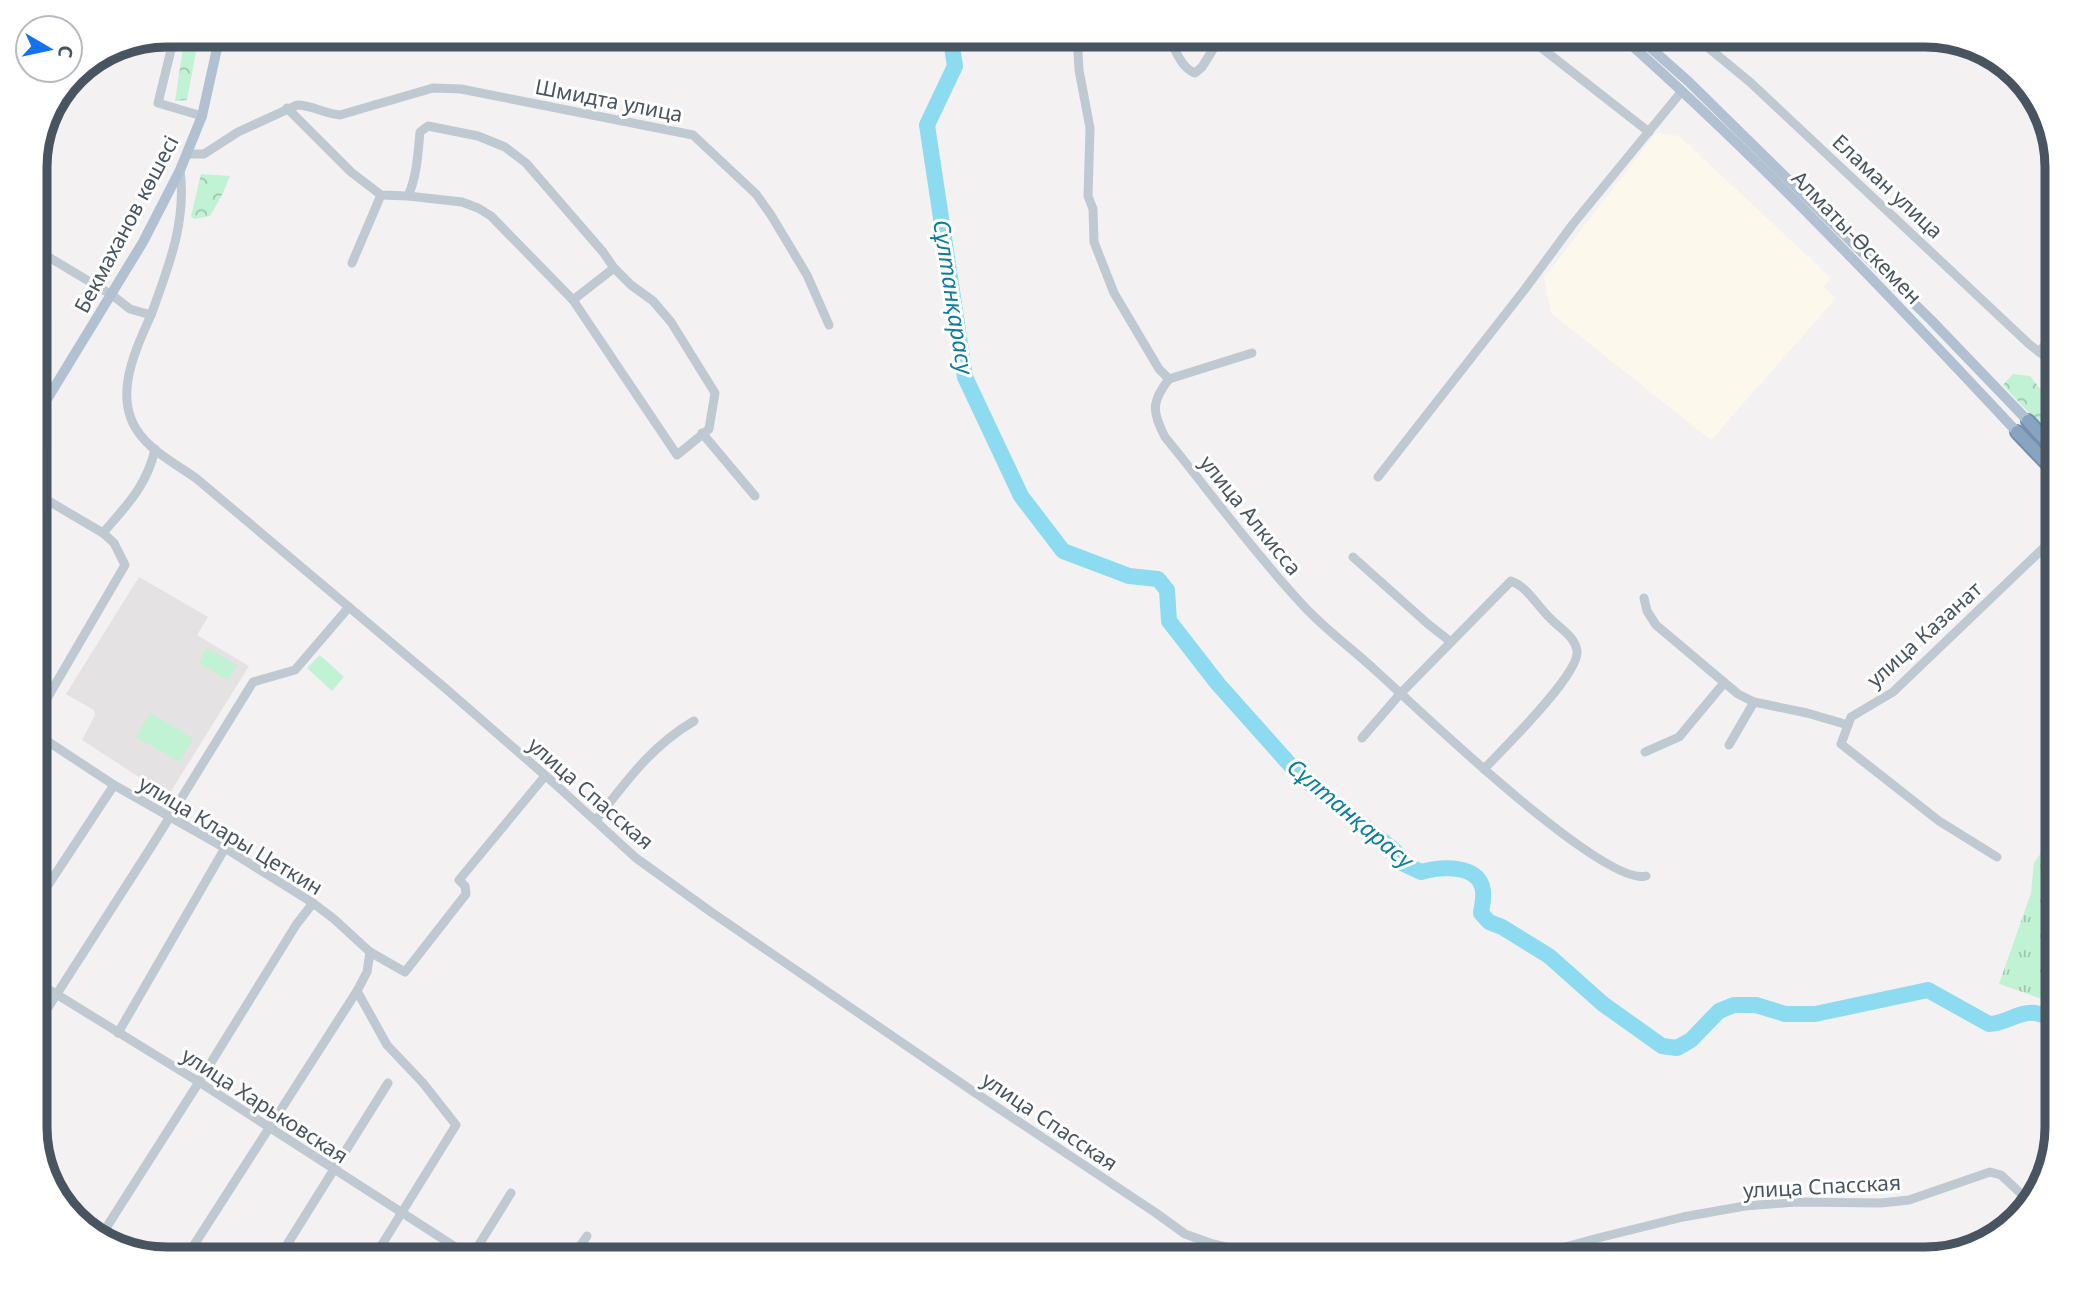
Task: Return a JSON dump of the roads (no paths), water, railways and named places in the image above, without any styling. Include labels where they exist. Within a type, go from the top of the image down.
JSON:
[{"type":"highway","name":"Алматы-Өскемен","points":[[2028,421],[2044,438]]},
{"type":"highway","name":"Алматы-Өскемен","points":[[2017,432],[2044,461]]},
{"type":"main road","name":"Бекмаханов көшесі","points":[[48,398],[143,242],[180,170],[202,116],[217,47]]},
{"type":"main road","name":"Алматы-Өскемен","points":[[1633,47],[1682,91],[1844,250],[2017,432]]},
{"type":"main road","name":"Алматы-Өскемен","points":[[1650,47],[1699,91],[1931,320],[2028,421]]},
{"type":"street","points":[[172,47],[158,103],[202,116]]},
{"type":"street","points":[[1078,47],[1079,70],[1090,128],[1088,196],[1093,209],[1094,242],[1114,293],[1159,369],[1169,379],[1252,353]]},
{"type":"street","points":[[1173,47],[1185,66],[1195,73],[1214,47]]},
{"type":"street","points":[[1540,47],[1649,132]]},
{"type":"street","name":"Еламан улица","points":[[1707,47],[1761,92],[2044,356]]},
{"type":"street","name":"Шмидта улица","points":[[287,108],[297,104],[305,105],[327,114],[340,115],[433,88],[461,89],[693,135],[764,204],[807,275],[829,325]]},
{"type":"street","points":[[1378,477],[1573,224],[1682,91]]},
{"type":"street","points":[[187,154],[204,154],[238,132],[287,108],[351,172],[381,195],[461,202],[478,208],[491,216],[573,300],[677,455],[709,429],[715,393],[671,322],[653,301],[614,268],[526,163],[505,147],[478,136],[428,126],[420,132],[418,158],[408,196]]},
{"type":"street","name":"улица Спасская","points":[[180,170],[183,189],[179,230],[173,255],[141,335],[128,377],[127,410],[142,437],[197,479],[349,607],[596,820],[636,858],[711,912],[1185,1234],[1226,1247]]},
{"type":"street","points":[[352,263],[381,195]]},
{"type":"street","points":[[48,257],[112,295],[130,309],[150,315]]},
{"type":"street","points":[[573,300],[614,268]]},
{"type":"street","points":[[2039,352],[2044,346]]},
{"type":"street","name":"улица Алкисса","points":[[1169,379],[1158,392],[1154,404],[1157,421],[1166,437],[1262,560],[1303,605],[1493,779],[1598,860],[1627,874],[1640,878],[1647,876]]},
{"type":"street","points":[[702,433],[755,496]]},
{"type":"street","points":[[103,533],[138,492],[151,468],[155,449]]},
{"type":"street","points":[[48,501],[103,533],[114,543],[125,565],[48,697]]},
{"type":"street","name":"улица Казанат","points":[[1848,725],[1851,717],[1893,692],[2044,547]]},
{"type":"street","points":[[1353,558],[1451,642]]},
{"type":"street","points":[[1362,738],[1400,694],[1511,581],[1520,584],[1572,638],[1577,650],[1576,660],[1535,715],[1484,769]]},
{"type":"street","points":[[1644,598],[1647,611],[1656,625],[1724,684],[1754,702],[1848,725],[1841,744],[1939,821],[1997,857]]},
{"type":"street","points":[[48,1008],[253,682],[295,670],[349,607]]},
{"type":"street","points":[[1645,752],[1679,737],[1724,684]]},
{"type":"street","points":[[1729,745],[1754,702]]},
{"type":"street","points":[[596,820],[656,747],[674,732],[694,721]]},
{"type":"street","name":"улица Клары Цеткин","points":[[48,742],[114,785],[225,848],[313,903],[370,952],[405,972],[466,894],[465,886],[459,880],[545,776]]},
{"type":"street","points":[[48,885],[114,785]]},
{"type":"street","points":[[118,1032],[225,848]]},
{"type":"street","points":[[105,1230],[296,925],[313,903]]},
{"type":"street","points":[[193,1247],[357,991],[367,972],[370,952]]},
{"type":"street","name":"улица Харьковская","points":[[48,990],[199,1082],[455,1247]]},
{"type":"street","points":[[357,991],[387,1045],[423,1083],[455,1123],[381,1247]]},
{"type":"street","points":[[286,1247],[388,1083]]},
{"type":"street","name":"улица Спасская","points":[[1565,1247],[1683,1217],[1745,1206],[1796,1202],[1881,1203],[1909,1200],[1990,1172],[2001,1175],[2023,1196]]},
{"type":"street","points":[[479,1247],[511,1193]]},
{"type":"street","points":[[579,1247],[587,1236]]},
{"type":"waterway","name":"Сұлтанқарасу","points":[[952,47],[955,66],[927,125],[965,377],[1021,496],[1063,551],[1129,576],[1158,579],[1167,590],[1169,621],[1218,684],[1300,776],[1394,850],[1402,863],[1421,872],[1448,868],[1467,871],[1475,876],[1483,891],[1481,913],[1489,922],[1549,956],[1603,1004],[1662,1046],[1677,1048],[1691,1040],[1719,1011],[1734,1005],[1756,1005],[1785,1014],[1815,1014],[1928,990],[1989,1024],[2029,1013],[2045,1016]]}]
